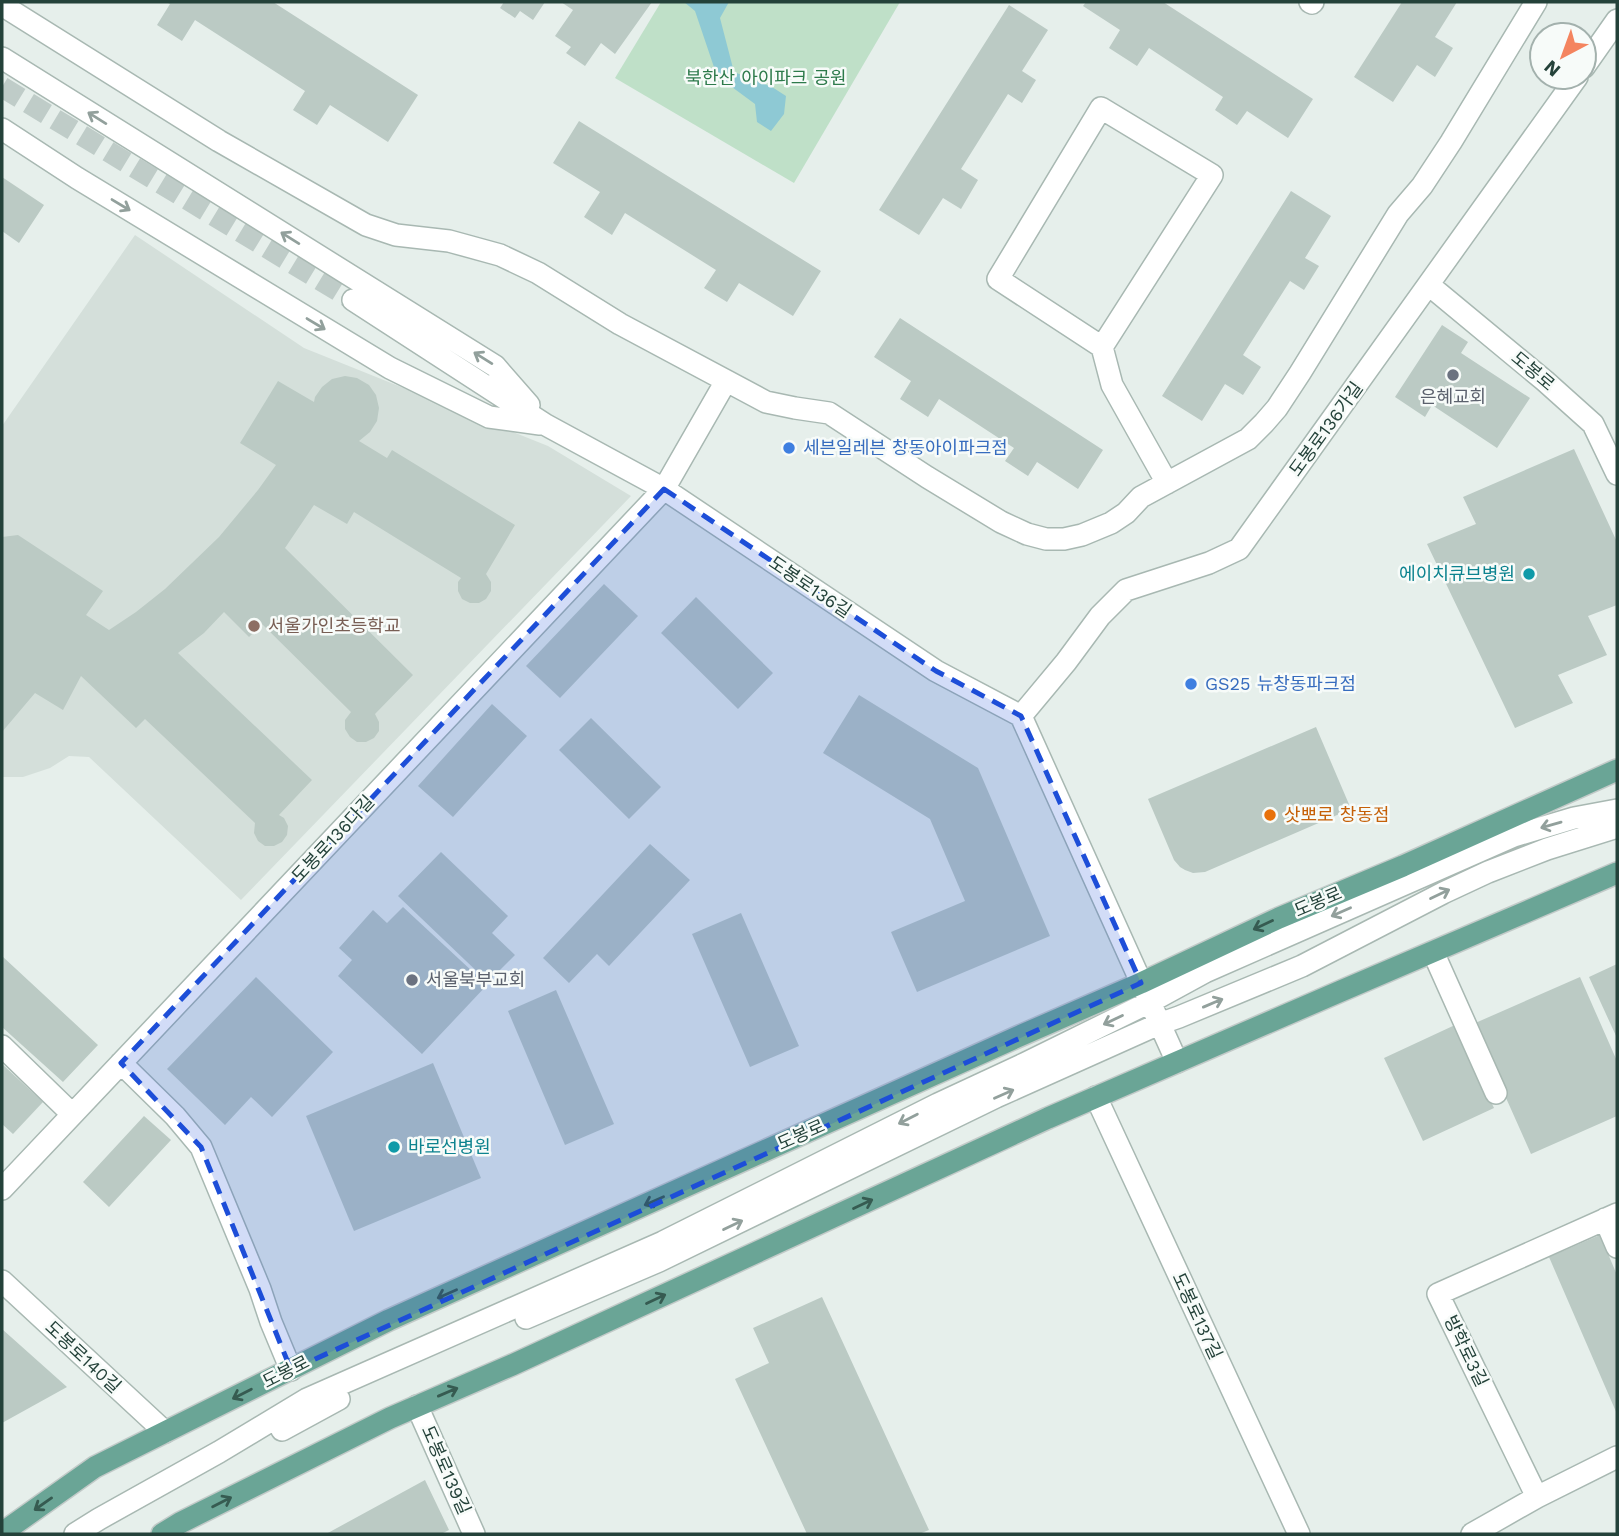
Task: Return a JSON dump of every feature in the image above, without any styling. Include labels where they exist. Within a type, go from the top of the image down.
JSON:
[{"type":"main road","name":"도봉로","points":[[2,1533],[95,1467],[389,1320],[1015,1038],[1146,993],[1279,918],[1403,866],[1617,770]]},
{"type":"main road","points":[[162,1534],[417,1406],[1096,1097],[1617,873]]},
{"type":"street","points":[[2,5],[219,141],[366,225],[396,235],[449,241],[500,255],[538,273],[620,324],[766,402],[829,412],[1001,522],[1027,534],[1064,538],[1082,535],[1111,523],[1126,513],[1141,497],[1248,439],[1277,408],[1398,215],[1422,187],[1451,142],[1536,2]]},
{"type":"street","points":[[1598,47],[1617,20]]},
{"type":"street","points":[[2,58],[495,366],[547,425]]},
{"type":"street","name":"도봉로136가길","points":[[1021,716],[1100,616],[1126,590],[1209,563],[1240,549],[1567,91]]},
{"type":"street","points":[[1102,347],[1212,174],[1101,108],[999,279],[1102,347],[1112,385],[1167,483]]},
{"type":"street","points":[[2,129],[77,178],[390,368],[489,417],[547,425]]},
{"type":"street","name":"도봉로","points":[[1429,285],[1593,424],[1617,474]]},
{"type":"street","name":"도봉로136길","points":[[353,300],[547,425],[664,489],[936,671],[1021,716]]},
{"type":"street","name":"도봉로136다길","points":[[2,1189],[664,489],[726,381]]},
{"type":"street","points":[[1021,716],[1177,1062]]},
{"type":"street","points":[[75,1534],[307,1399],[663,1242],[938,1104],[1026,1063],[1146,993],[1205,972],[1514,835],[1574,818],[1617,810]]},
{"type":"street","points":[[101,1534],[328,1404],[659,1261],[996,1097],[1302,965],[1443,892],[1547,849],[1617,827]]},
{"type":"street","points":[[1433,952],[1496,1093]]},
{"type":"street","points":[[2,1046],[72,1115]]},
{"type":"street","points":[[121,1063],[175,1116],[201,1147],[260,1289],[290,1370]]},
{"type":"street","name":"도봉로137길","points":[[1096,1097],[1299,1534]]},
{"type":"street","name":"방학로3길","points":[[1538,1497],[1437,1294],[1611,1217],[1617,1247]]},
{"type":"street","name":"도봉로140길","points":[[2,1281],[165,1433]]},
{"type":"street","name":"도봉로139길","points":[[417,1406],[474,1534]]},
{"type":"street","points":[[1472,1534],[1617,1457]]},
{"type":"highlighted area","points":[[664,489],[936,671],[1021,716],[1141,983],[291,1370],[201,1147],[121,1063]]},
{"type":"shaded area","name":"서울가인초등학교","points":[[135,235],[304,348],[548,446],[631,496],[241,900],[89,757],[69,756],[50,768],[23,777],[2,777],[2,426]]},
{"type":"green space","name":"북한산 아이파크 공원","points":[[661,2],[900,2],[794,183],[615,78]]},
{"type":"water","points":[[684,2],[729,2],[720,18],[734,72],[772,87],[786,96],[784,114],[771,131],[757,122],[755,104],[717,76],[695,11]]},
{"type":"building","points":[[166,2],[273,2],[418,95],[388,142],[330,105],[317,125],[293,110],[305,91],[195,20],[182,41],[157,25],[170,4]]},
{"type":"building","points":[[504,2],[545,2],[533,20],[520,11],[515,18],[500,8]]},
{"type":"building","points":[[561,2],[652,2],[615,54],[601,43],[585,66],[566,53],[571,47],[555,36],[573,10]]},
{"type":"building","points":[[1086,2],[1163,2],[1313,99],[1288,138],[1247,111],[1237,125],[1215,110],[1223,97],[1149,48],[1137,66],[1109,48],[1120,30],[1083,6]]},
{"type":"building","points":[[1402,2],[1457,2],[1435,37],[1453,48],[1435,77],[1417,65],[1393,102],[1354,77]]},
{"type":"building","points":[[1009,5],[1048,30],[1022,71],[1036,80],[1022,103],[1008,94],[961,169],[978,180],[961,209],[943,198],[919,235],[879,210]]},
{"type":"building","points":[[579,121],[821,271],[793,316],[739,283],[727,302],[704,288],[716,270],[625,213],[612,235],[584,217],[600,192],[553,163]]},
{"type":"building","points":[[2,177],[44,205],[19,243],[2,231]]},
{"type":"building","points":[[1291,191],[1331,216],[1305,258],[1319,266],[1304,290],[1290,281],[1243,355],[1261,367],[1243,395],[1225,384],[1202,421],[1162,396]]},
{"type":"building","points":[[900,318],[1103,450],[1078,489],[1037,462],[1028,476],[1005,461],[1014,448],[939,399],[928,417],[900,399],[911,381],[874,357]]},
{"type":"building","name":"은혜교회","points":[[1442,325],[1468,342],[1461,353],[1530,398],[1497,448],[1432,405],[1425,417],[1395,397]]},
{"type":"building","points":[[345,376],[357,378],[369,385],[376,395],[379,408],[377,421],[370,432],[359,441],[387,458],[392,450],[515,525],[486,574],[491,582],[491,591],[486,599],[479,603],[470,603],[462,599],[458,591],[461,578],[354,512],[347,524],[314,505],[285,548],[413,675],[375,714],[379,731],[374,738],[366,742],[357,742],[350,737],[345,729],[345,720],[351,712],[262,624],[249,637],[224,612],[204,633],[178,653],[312,780],[279,815],[288,826],[287,835],[282,842],[265,846],[258,841],[254,833],[255,823],[145,719],[136,728],[81,676],[63,710],[35,693],[2,732],[2,537],[18,535],[103,591],[86,615],[109,630],[165,589],[219,537],[276,465],[240,443],[278,381],[314,402],[322,387],[332,379]]},
{"type":"building","name":"에이치큐브병원","points":[[1574,449],[1617,542],[1617,605],[1588,616],[1607,655],[1558,675],[1573,703],[1515,728],[1427,544],[1476,524],[1463,497]]},
{"type":"building","points":[[604,584],[638,616],[560,698],[526,666]]},
{"type":"building","points":[[696,597],[773,673],[738,709],[661,633]]},
{"type":"building","points":[[859,695],[978,768],[1050,936],[917,992],[891,932],[965,901],[930,819],[823,753]]},
{"type":"building","points":[[492,704],[527,736],[453,817],[418,786]]},
{"type":"building","points":[[591,718],[661,787],[629,819],[559,750]]},
{"type":"building","points":[[1316,727],[1351,809],[1205,872],[1193,873],[1180,867],[1174,860],[1148,799]]},
{"type":"building","points":[[650,844],[690,880],[609,966],[597,954],[569,983],[543,958]]},
{"type":"building","points":[[441,852],[508,916],[492,933],[515,955],[488,982],[398,896]]},
{"type":"building","name":"서울북부교회","points":[[403,907],[487,985],[422,1054],[338,976],[352,960],[339,948],[373,910],[387,923]]},
{"type":"building","points":[[741,913],[799,1046],[750,1067],[692,934]]},
{"type":"building","points":[[2,956],[98,1045],[63,1082],[2,1027]]},
{"type":"building","points":[[1617,964],[1617,1038],[1589,977]]},
{"type":"building","points":[[256,977],[333,1052],[272,1117],[251,1097],[225,1125],[167,1069]]},
{"type":"building","points":[[1580,977],[1617,1061],[1617,1116],[1531,1154],[1473,1024]]},
{"type":"building","points":[[556,990],[614,1124],[565,1145],[508,1011]]},
{"type":"building","points":[[1455,1025],[1494,1108],[1423,1141],[1384,1058]]},
{"type":"building","name":"바로선병원","points":[[433,1063],[481,1178],[354,1231],[306,1116]]},
{"type":"building","points":[[2,1064],[43,1102],[13,1134],[2,1124]]},
{"type":"building","points":[[144,1116],[171,1140],[109,1207],[83,1182]]},
{"type":"building","points":[[1600,1235],[1617,1275],[1617,1414],[1549,1257]]},
{"type":"building","points":[[822,1297],[929,1530],[919,1534],[807,1534],[735,1379],[769,1363],[753,1328]]},
{"type":"building","points":[[2,1329],[67,1387],[2,1423]]},
{"type":"building","points":[[425,1480],[449,1530],[441,1534],[326,1534]]},
{"type":"tunnel","points":[[2,87],[353,300]]},
{"type":"place","name":"은혜교회","points":[[1453,375]]},
{"type":"place","name":"세븐일레븐 창동아이파크점","points":[[789,448]]},
{"type":"place","name":"에이치큐브병원","points":[[1529,574]]},
{"type":"place","name":"서울가인초등학교","points":[[254,626]]},
{"type":"place","name":"GS25 뉴창동파크점","points":[[1191,684]]},
{"type":"place","name":"삿뽀로 창동점","points":[[1270,815]]},
{"type":"place","name":"서울북부교회","points":[[412,980]]},
{"type":"place","name":"바로선병원","points":[[394,1147]]}]
